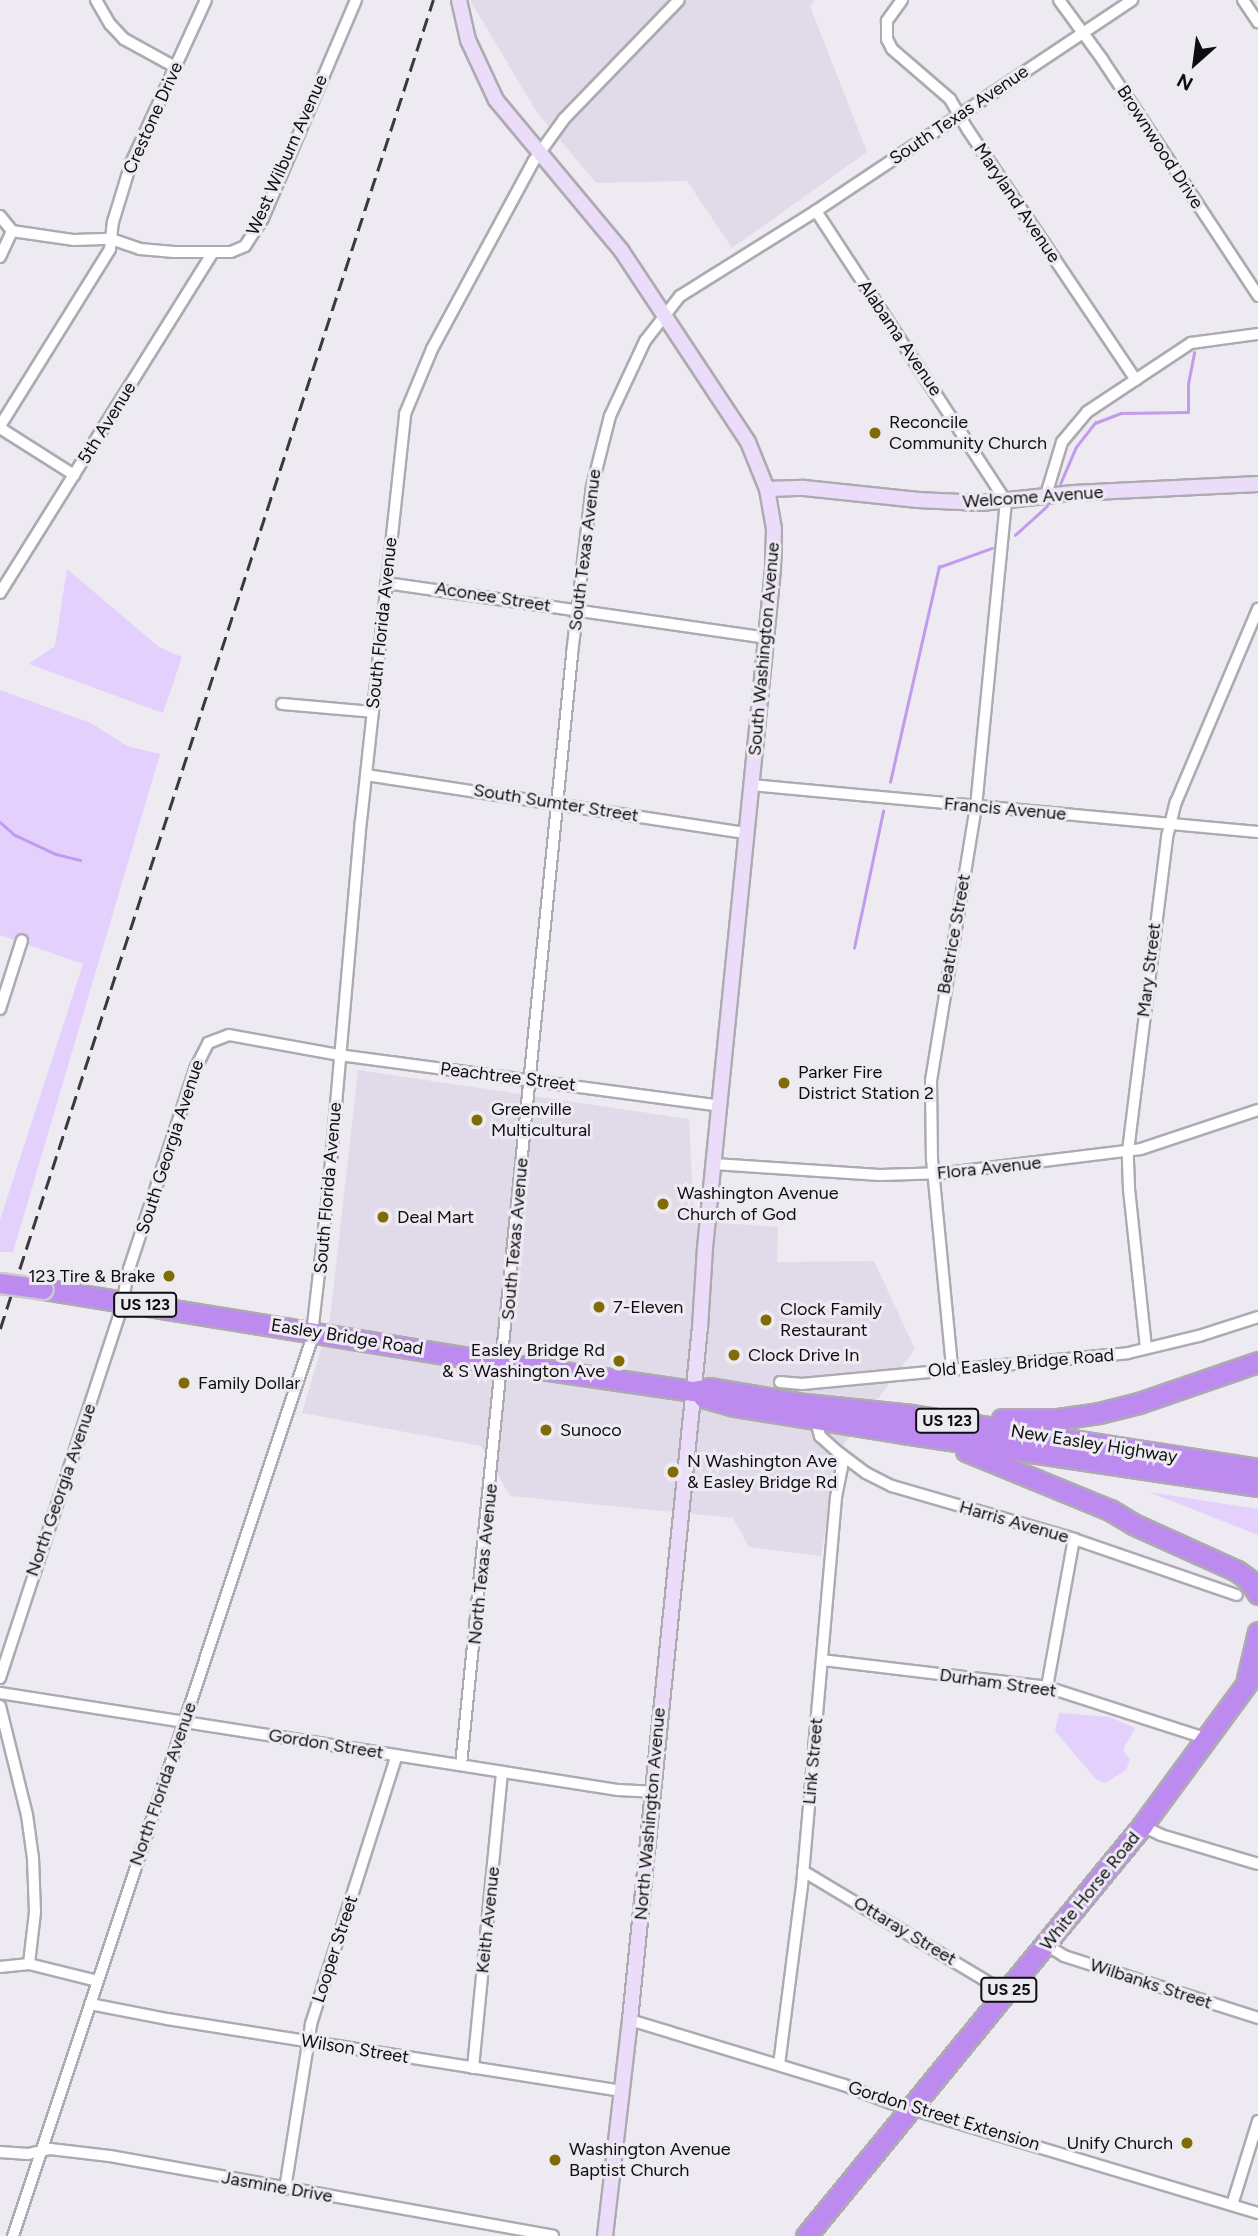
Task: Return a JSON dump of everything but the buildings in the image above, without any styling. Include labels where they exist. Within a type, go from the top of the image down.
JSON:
[{"type":"highway","name":"Easley Bridge Road","points":[[0,1283],[693,1391],[710,1388],[810,1411]]},
{"type":"highway","points":[[885,1412],[915,1410],[1017,1420],[1079,1416],[1139,1402],[1258,1362]]},
{"type":"highway","name":"New Easley Highway","points":[[810,1411],[885,1412],[1258,1469]]},
{"type":"highway","name":"New Easley Highway","points":[[810,1411],[903,1433],[1258,1486]]},
{"type":"highway","points":[[903,1433],[985,1457],[1258,1574]]},
{"type":"highway","points":[[1119,1516],[1237,1571],[1248,1579],[1258,1594]]},
{"type":"highway","points":[[1252,1687],[1258,1632]]},
{"type":"highway","name":"White Horse Road","points":[[806,2236],[1142,1826],[1222,1721],[1252,1687],[1258,1668]]},
{"type":"main road","name":"South Washington Avenue","points":[[459,0],[468,40],[487,86],[514,124],[598,219],[748,442],[767,489],[775,544],[693,1391]]},
{"type":"main road","name":"Welcome Avenue","points":[[767,489],[837,491],[948,502],[1006,501],[1046,495],[1258,484]]},
{"type":"main road","name":"North Washington Avenue","points":[[604,2236],[630,2020],[693,1391]]},
{"type":"street","points":[[96,0],[110,24],[124,39],[175,67]]},
{"type":"street","name":"Crestone Drive","points":[[0,427],[110,249],[113,222],[131,163],[206,0]]},
{"type":"street","name":"West Wilburn Avenue","points":[[12,231],[74,240],[111,239],[141,249],[213,252],[241,248],[257,230],[356,0]]},
{"type":"street","name":"South Florida Avenue","points":[[312,1332],[328,1196],[339,1055],[401,437],[411,394],[510,201],[540,153],[564,119],[679,0]]},
{"type":"street","name":"Maryland Avenue","points":[[902,0],[887,21],[889,44],[896,54],[920,71],[950,99],[1136,380]]},
{"type":"street","name":"Brownwood Drive","points":[[1059,0],[1258,296]]},
{"type":"street","name":"South Texas Avenue","points":[[503,1362],[592,487],[600,445],[629,372],[645,341],[680,296],[816,211],[1132,0]]},
{"type":"street","points":[[1243,0],[1258,22]]},
{"type":"street","name":"Alabama Avenue","points":[[816,211],[1006,501]]},
{"type":"street","points":[[0,216],[12,231],[0,257]]},
{"type":"street","name":"5th Avenue","points":[[0,593],[213,252]]},
{"type":"street","points":[[1046,495],[1055,456],[1070,430],[1087,412],[1191,343],[1258,334]]},
{"type":"street","points":[[0,427],[74,475]]},
{"type":"street","name":"Beatrice Street","points":[[952,1368],[934,1174],[931,1105],[934,1055],[976,806],[1006,501]]},
{"type":"street","name":"Aconee Street","points":[[386,583],[766,638]]},
{"type":"street","name":"Mary Street","points":[[1146,1348],[1128,1151],[1170,823],[1258,609]]},
{"type":"street","points":[[282,704],[373,712]]},
{"type":"street","name":"South Sumter Street","points":[[366,775],[747,833]]},
{"type":"street","name":"Francis Avenue","points":[[751,785],[1258,832]]},
{"type":"street","points":[[0,1009],[22,940]]},
{"type":"street","name":"South Georgia Avenue","points":[[121,1301],[129,1269],[204,1047],[212,1040],[229,1035],[339,1055]]},
{"type":"street","name":"Peachtree Street","points":[[339,1055],[719,1106]]},
{"type":"street","name":"Flora Avenue","points":[[713,1164],[880,1175],[934,1174],[1128,1151],[1258,1110]]},
{"type":"street","name":"North Georgia Avenue","points":[[0,1678],[121,1301]]},
{"type":"street","name":"Old Easley Bridge Road","points":[[780,1382],[802,1384],[1101,1356],[1146,1348],[1258,1317]]},
{"type":"street","name":"North Florida Avenue","points":[[13,2236],[287,1416],[312,1332]]},
{"type":"street","name":"North Texas Avenue","points":[[461,1765],[503,1362]]},
{"type":"street","name":"Harris Avenue","points":[[810,1411],[820,1436],[866,1473],[892,1486],[1074,1539],[1237,1595]]},
{"type":"street","name":"Link Street","points":[[779,2065],[803,1871],[836,1497],[844,1457]]},
{"type":"street","points":[[1047,1687],[1074,1539]]},
{"type":"street","name":"Durham Street","points":[[822,1660],[1047,1687],[1208,1739]]},
{"type":"street","name":"Gordon Street","points":[[0,1693],[502,1772],[652,1792]]},
{"type":"street","points":[[0,1706],[27,1815],[33,1858],[35,1912],[29,1964]]},
{"type":"street","name":"Looper Street","points":[[285,2189],[314,2014],[397,1755]]},
{"type":"street","name":"Keith Avenue","points":[[473,2068],[502,1772]]},
{"type":"street","points":[[1142,1826],[1161,1835],[1258,1864]]},
{"type":"street","name":"Ottaray Street","points":[[803,1871],[1006,1993]]},
{"type":"street","name":"Wilbanks Street","points":[[1046,1945],[1064,1956],[1258,2018]]},
{"type":"street","points":[[0,1967],[29,1964],[97,1981]]},
{"type":"street","name":"Wilson Street","points":[[90,2004],[620,2091]]},
{"type":"street","name":"Gordon Street Extension","points":[[630,2020],[1258,2213]]},
{"type":"street","points":[[1232,2205],[1258,2121]]},
{"type":"street","name":"Jasmine Drive","points":[[0,2152],[29,2154],[50,2148],[110,2156],[553,2236]]},
{"type":"shaded area","points":[[470,0],[815,0],[810,6],[867,152],[732,248],[687,181],[596,183],[536,111]]},
{"type":"shaded area","points":[[67,569],[159,647],[182,657],[163,713],[29,664],[55,646]]},
{"type":"shaded area","points":[[0,690],[91,723],[127,746],[160,754],[13,1252],[0,1252],[0,1220],[83,964],[0,935]]},
{"type":"shaded area","points":[[358,1070],[689,1119],[694,1221],[778,1227],[777,1262],[874,1261],[915,1349],[838,1452],[821,1556],[749,1547],[733,1518],[510,1496],[481,1446],[302,1413],[330,1318]]},
{"type":"shaded area","points":[[1149,1492],[1258,1509],[1258,1535]]},
{"type":"shaded area","points":[[1059,1713],[1110,1717],[1135,1728],[1123,1750],[1130,1760],[1126,1770],[1105,1783],[1096,1779],[1055,1731]]},
{"type":"waterway","points":[[1060,484],[1076,447],[1095,423],[1121,413],[1188,412],[1188,384],[1194,353]]},
{"type":"waterway","points":[[1015,535],[1047,506]]},
{"type":"waterway","points":[[890,782],[939,567],[992,548]]},
{"type":"waterway","points":[[854,948],[883,811]]},
{"type":"waterway","points":[[0,822],[15,835],[56,854],[80,860]]},
{"type":"railway","points":[[0,1329],[433,0]]},
{"type":"place","name":"Reconcile Community Church","points":[[875,433]]},
{"type":"place","name":"Parker Fire District Station 2","points":[[784,1083]]},
{"type":"place","name":"Greenville Multicultural","points":[[477,1120]]},
{"type":"place","name":"Washington Avenue Church of God","points":[[663,1204]]},
{"type":"place","name":"Deal Mart","points":[[383,1217]]},
{"type":"place","name":"123 Tire & Brake","points":[[169,1276]]},
{"type":"place","name":"7-Eleven","points":[[599,1307]]},
{"type":"place","name":"Clock Family Restaurant","points":[[766,1320]]},
{"type":"place","name":"Clock Drive In","points":[[734,1355]]},
{"type":"place","name":"Easley Bridge Rd & S Washington Ave","points":[[619,1361]]},
{"type":"place","name":"Family Dollar","points":[[184,1383]]},
{"type":"place","name":"Sunoco","points":[[546,1430]]},
{"type":"place","name":"N Washington Ave & Easley Bridge Rd","points":[[673,1472]]},
{"type":"place","name":"Unify Church","points":[[1187,2143]]},
{"type":"place","name":"Washington Avenue Baptist Church","points":[[555,2160]]}]
